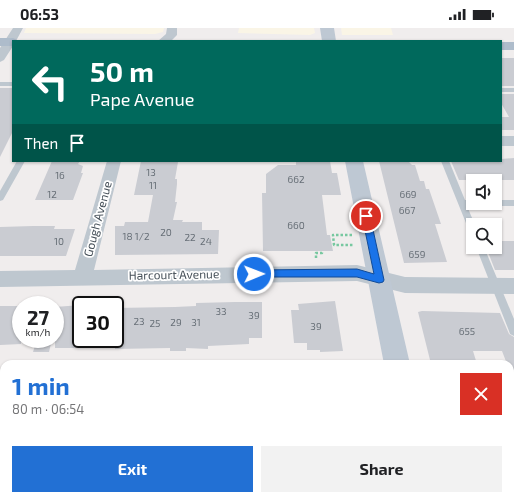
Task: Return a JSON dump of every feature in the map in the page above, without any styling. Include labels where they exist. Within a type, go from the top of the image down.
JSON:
[{"type":"main road","points":[[327,28],[329,40]]},
{"type":"main road","points":[[502,46],[514,46]]},
{"type":"main road","points":[[354,162],[396,360]]},
{"type":"street","points":[[0,58],[7,42],[18,28]]},
{"type":"street","points":[[165,40],[171,35],[172,28]]},
{"type":"street","points":[[502,140],[514,141]]},
{"type":"street","name":"Gough Avenue","points":[[83,276],[114,162]]},
{"type":"street","name":"Harcourt Avenue","points":[[0,279],[83,276],[357,273],[379,280],[417,286],[514,286]]},
{"type":"lane","points":[[0,84],[12,84]]},
{"type":"lane","points":[[502,90],[514,90]]},
{"type":"lane","points":[[0,198],[20,162]]},
{"type":"lane","points":[[445,162],[468,218]]},
{"type":"lane","points":[[462,203],[514,203]]},
{"type":"lane","points":[[483,254],[514,331]]},
{"type":"path","points":[[352,236],[333,235],[334,245],[354,245]]},
{"type":"path","points":[[316,263],[316,253],[322,253],[322,251]]},
{"type":"shaded area","points":[[26,28],[164,28],[163,32],[155,34],[24,33]]},
{"type":"shaded area","points":[[239,28],[314,28],[315,33],[310,35],[238,33]]},
{"type":"shaded area","points":[[341,28],[391,28],[393,35],[342,35]]},
{"type":"building","points":[[502,58],[514,58],[514,86],[502,86]]},
{"type":"building","points":[[0,88],[12,88],[12,133],[0,157]]},
{"type":"building","points":[[502,94],[514,94],[514,130],[502,130],[502,117],[509,117],[502,105]]},
{"type":"building","points":[[514,158],[514,180],[502,180],[502,174],[466,174],[466,180],[459,180],[451,162],[502,162],[502,159]]},
{"type":"building","points":[[52,162],[79,162],[78,164],[83,166],[81,173],[83,173],[73,200],[35,200]]},
{"type":"building","points":[[141,162],[178,162],[175,179],[177,179],[177,184],[175,202],[177,202],[173,220],[183,220],[182,222],[202,222],[202,230],[219,230],[218,254],[115,255],[115,226],[124,226],[125,222],[148,222],[153,195],[134,195]]},
{"type":"building","points":[[296,162],[330,162],[332,173],[337,173],[341,195],[322,195],[327,235],[330,235],[333,251],[263,251],[262,193],[266,193],[266,174],[278,165],[296,165]]},
{"type":"building","points":[[379,162],[409,162],[412,165],[415,165],[420,181],[424,181],[426,189],[429,189],[441,224],[435,224],[447,262],[404,263]]},
{"type":"building","points":[[55,226],[54,229],[75,229],[66,256],[0,256],[0,227]]},
{"type":"building","points":[[502,241],[514,241],[514,270],[495,270],[489,254],[502,254]]},
{"type":"building","points":[[335,301],[343,351],[320,352],[320,350],[307,350],[307,343],[294,343],[291,310],[299,310],[298,304]]},
{"type":"building","points":[[262,302],[262,338],[249,338],[249,344],[208,346],[208,349],[186,348],[186,351],[170,351],[170,348],[115,349],[124,348],[124,308],[196,306],[196,303]]},
{"type":"building","points":[[0,306],[12,306],[12,344],[0,345]]},
{"type":"building","points":[[64,306],[72,306],[72,348],[64,348]]},
{"type":"building","points":[[418,312],[500,313],[509,334],[514,337],[514,360],[505,360],[502,351],[473,351],[476,360],[430,360]]},
{"type":"building","points":[[34,348],[50,348],[49,352],[33,352]]},
{"type":"route","points":[[254,274],[357,273],[379,280],[366,216]]}]
